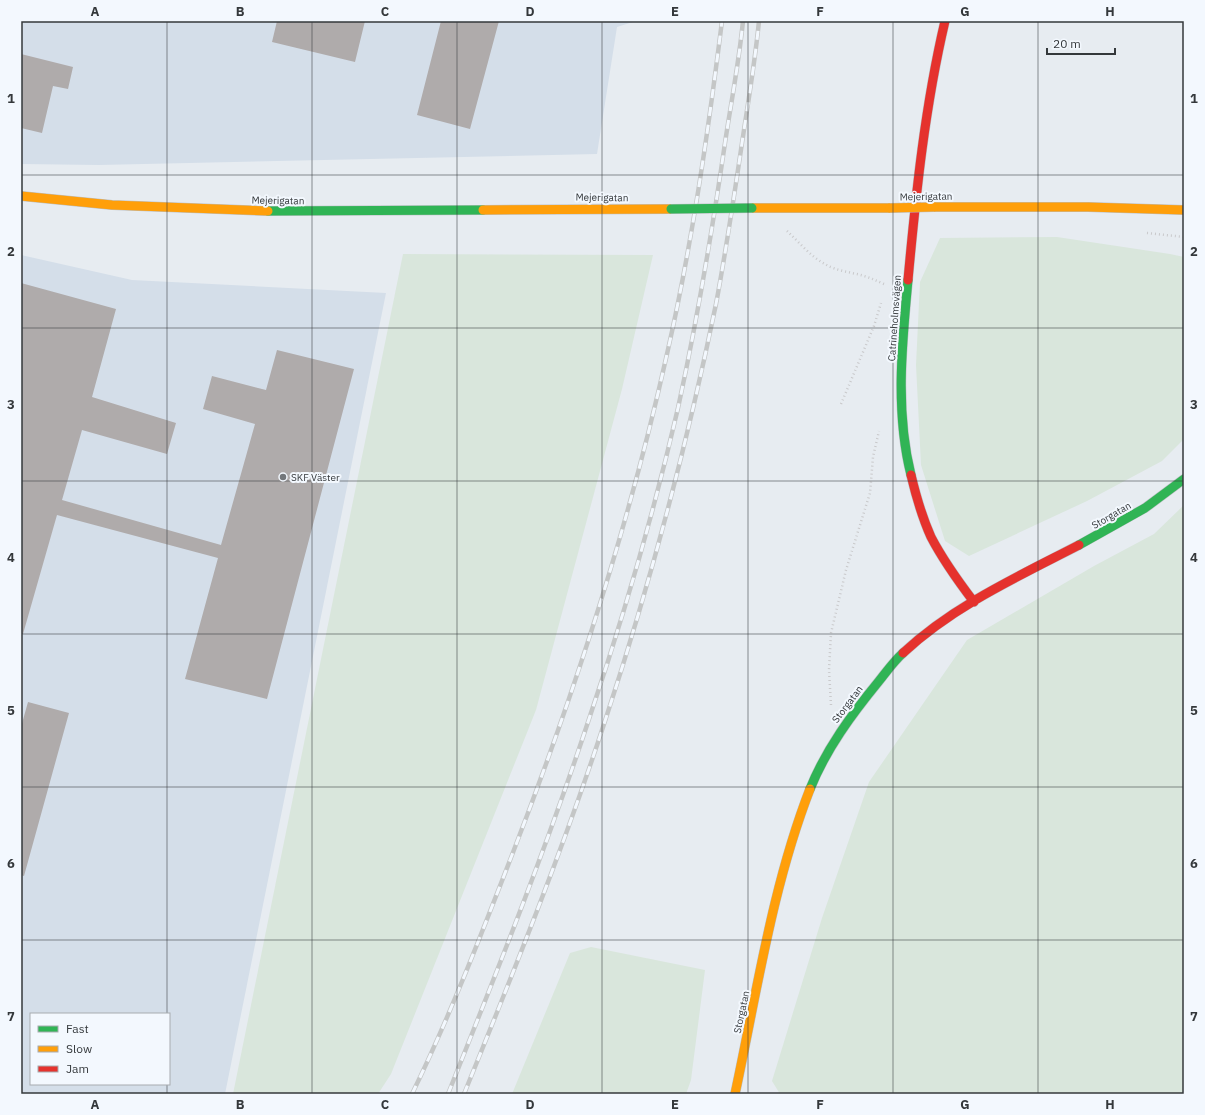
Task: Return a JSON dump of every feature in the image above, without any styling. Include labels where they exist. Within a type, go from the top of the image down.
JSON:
[{"type":"street","name":"Catrineholmsvägen","points":[[945,21],[936,56],[916,190],[902,338],[904,444],[914,487],[926,526],[947,566],[974,602]]},
{"type":"street","name":"Mejerigatan","points":[[21,196],[123,206],[184,210],[344,212],[569,208],[671,209],[934,207],[1080,207],[1184,210]]},
{"type":"street","name":"Storgatan","points":[[735,1094],[751,1022],[771,917],[785,865],[815,775],[836,737],[864,699],[899,658],[934,628],[1018,576],[1095,537],[1134,514],[1171,491],[1184,479]]},
{"type":"path","points":[[782,227],[813,256],[826,265],[884,284]]},
{"type":"path","points":[[842,404],[884,298]]},
{"type":"path","points":[[834,701],[831,706],[829,670],[831,633],[846,570],[870,493],[873,457],[880,424]]},
{"type":"shaded area","points":[[21,21],[636,21],[617,27],[597,154],[99,165],[21,164]]},
{"type":"shaded area","points":[[1057,237],[1184,257],[1184,439],[1162,461],[1087,501],[969,556],[945,541],[921,465],[916,365],[920,282],[940,238]]},
{"type":"shaded area","points":[[403,254],[653,255],[622,389],[536,710],[391,1074],[378,1094],[233,1094]]},
{"type":"shaded area","points":[[21,255],[132,280],[386,293],[225,1094],[21,1094]]},
{"type":"shaded area","points":[[1184,505],[1184,1094],[780,1094],[772,1081],[822,918],[869,782],[967,640],[1094,566],[1154,534]]},
{"type":"shaded area","points":[[591,947],[705,970],[691,1080],[686,1094],[512,1094],[570,953]]},
{"type":"building","points":[[277,21],[365,21],[355,62],[272,42]]},
{"type":"building","points":[[441,21],[499,21],[470,129],[417,115]]},
{"type":"building","points":[[21,54],[73,67],[68,89],[53,86],[42,133],[21,128]]},
{"type":"building","name":"SKF Väster","points":[[21,283],[116,309],[92,397],[176,423],[167,454],[82,430],[62,500],[221,545],[255,424],[203,409],[212,376],[266,390],[277,350],[354,369],[267,699],[185,679],[218,558],[57,515],[23,634],[21,634]]},
{"type":"building","points":[[28,702],[69,713],[24,876],[21,875],[21,727]]},
{"type":"railway","points":[[412,1094],[465,975],[535,794],[579,670],[618,545],[636,482],[676,313],[699,188],[722,21]]},
{"type":"railway","points":[[448,1094],[540,859],[574,764],[615,640],[649,525],[678,408],[698,309],[715,210],[743,21]]},
{"type":"railway","points":[[464,1094],[520,955],[573,815],[622,670],[652,566],[693,409],[716,304],[727,244],[759,21]]},
{"type":"traffic: fast","points":[[671,209],[752,208]]},
{"type":"traffic: fast","points":[[268,211],[483,210]]},
{"type":"traffic: fast","points":[[908,280],[902,353],[901,402],[906,451],[911,475]]},
{"type":"traffic: fast","points":[[1079,545],[1145,508],[1184,479]]},
{"type":"traffic: fast","points":[[810,789],[816,774],[840,732],[869,693],[903,653]]},
{"type":"traffic: slow","points":[[21,196],[112,205],[268,211]]},
{"type":"traffic: slow","points":[[934,207],[1088,207],[1184,210]]},
{"type":"traffic: slow","points":[[890,208],[934,207]]},
{"type":"traffic: slow","points":[[752,208],[890,208]]},
{"type":"traffic: slow","points":[[483,210],[671,209]]},
{"type":"traffic: slow","points":[[735,1094],[775,902],[785,864],[810,789]]},
{"type":"traffic: jam","points":[[908,280],[918,182],[927,117],[945,21]]},
{"type":"traffic: jam","points":[[911,475],[931,537],[951,570],[974,602]]},
{"type":"traffic: jam","points":[[903,653],[922,636],[965,606],[1010,580],[1079,545]]},
{"type":"place","name":"SKF Väster","points":[[283,477]]}]
